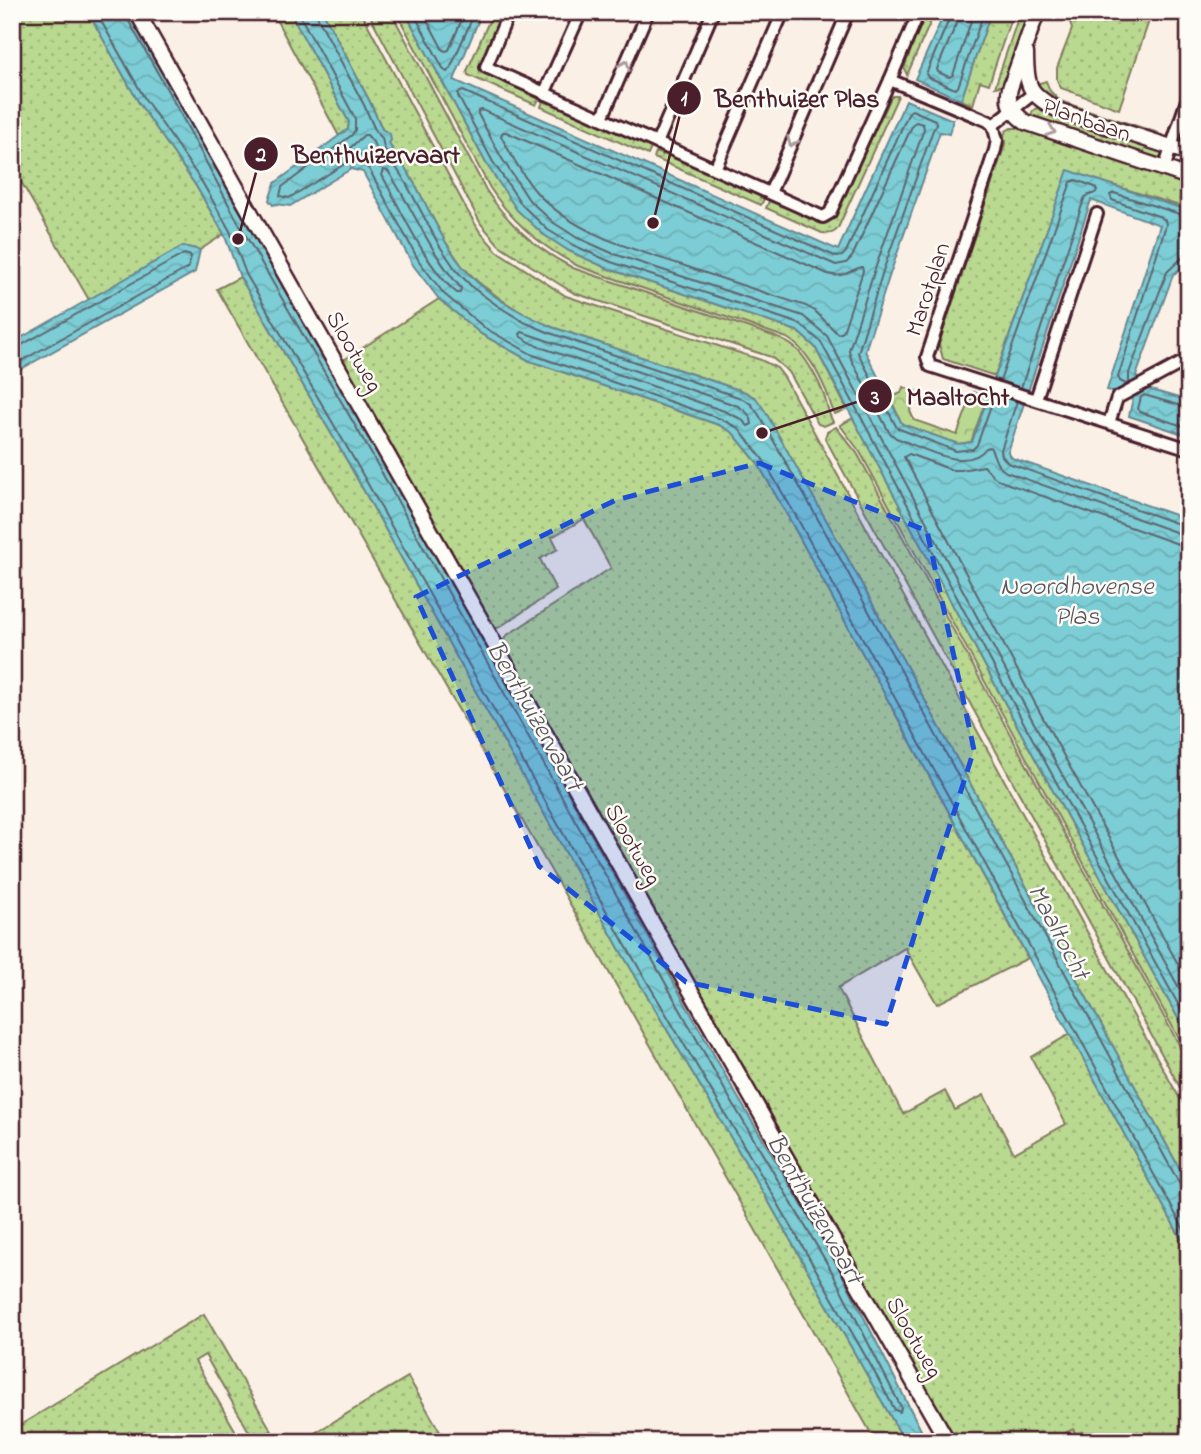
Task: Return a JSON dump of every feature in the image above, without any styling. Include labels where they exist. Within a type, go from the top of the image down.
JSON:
[{"type":"street","name":"Slootweg","points":[[137,12],[948,1442]]},
{"type":"street","points":[[509,12],[486,67],[823,218],[830,213],[919,12]]},
{"type":"street","points":[[544,94],[581,12]]},
{"type":"street","points":[[602,118],[648,12]]},
{"type":"street","points":[[657,143],[713,12]]},
{"type":"street","points":[[715,169],[783,12]]},
{"type":"street","points":[[770,193],[848,12]]},
{"type":"street","points":[[1027,42],[1037,12]]},
{"type":"street","name":"Planbaan","points":[[1027,42],[1028,83],[1041,100],[1060,111],[1189,153]]},
{"type":"street","name":"Planbaan","points":[[1027,42],[1008,94],[1011,110],[1025,122],[1189,177]]},
{"type":"street","points":[[890,80],[993,125],[1034,93]]},
{"type":"street","points":[[1164,169],[1189,94]]},
{"type":"street","name":"Marotplan","points":[[993,125],[997,141],[995,150],[927,357],[930,366],[1189,449]]},
{"type":"street","points":[[1034,398],[1097,214]]},
{"type":"street","points":[[1109,423],[1117,398],[1189,359]]},
{"type":"highlighted area","points":[[759,463],[927,531],[974,750],[886,1024],[686,982],[539,866],[416,597],[616,500]]},
{"type":"green space","points":[[12,12],[88,12],[139,103],[196,186],[224,234],[200,250],[183,246],[89,300],[12,166]]},
{"type":"green space","points":[[272,12],[290,12],[349,122],[348,130],[339,136]]},
{"type":"green space","points":[[323,12],[361,12],[467,210],[480,232],[497,251],[566,296],[761,360],[777,368],[784,377],[1189,1115],[1189,1186],[847,557],[756,399],[745,392],[552,327],[527,316],[478,282],[462,266],[445,241],[412,179],[389,144]]},
{"type":"green space","points":[[368,12],[391,12],[486,190],[504,214],[525,235],[573,268],[773,336],[789,344],[803,356],[815,376],[833,422],[824,426],[818,424],[789,372],[771,357],[574,293],[499,245],[481,224]]},
{"type":"green space","points":[[396,12],[405,12],[487,165],[569,251],[609,269],[797,331],[815,347],[847,409],[835,414],[824,385],[811,362],[787,338],[578,266],[529,233],[508,212],[490,188]]},
{"type":"green space","points":[[493,12],[503,12],[481,68],[487,74],[539,99],[536,105],[468,75],[467,71]]},
{"type":"green space","points":[[925,12],[935,12],[907,75],[904,68],[911,50],[909,49]]},
{"type":"green space","points":[[991,12],[1013,12],[989,84],[980,81],[973,105],[961,100]]},
{"type":"green space","points":[[1020,12],[1031,12],[1008,84],[995,87]]},
{"type":"green space","points":[[1067,12],[1152,12],[1119,109],[1061,88],[1057,80],[1057,68],[1072,29]]},
{"type":"green space","points":[[1046,81],[1050,91],[1060,101],[1158,133],[1156,139],[1052,104],[1034,85]]},
{"type":"green space","points":[[893,96],[898,96],[835,231],[822,233],[766,208],[769,201],[777,202],[822,222],[833,218],[879,114],[883,115]]},
{"type":"green space","points":[[543,101],[643,143],[651,148],[648,155],[541,107]]},
{"type":"green space","points":[[1037,108],[1164,152],[1162,159],[1156,161],[1031,118],[1032,112]]},
{"type":"green space","points":[[1011,128],[1022,128],[1189,182],[1189,209],[1068,171],[995,376],[943,359],[939,344],[1006,141],[1002,139]]},
{"type":"green space","points":[[656,152],[663,155],[665,153],[764,199],[761,205],[654,158]]},
{"type":"green space","points":[[240,277],[349,464],[620,950],[770,1204],[905,1442],[876,1442],[217,289]]},
{"type":"green space","points":[[439,299],[481,334],[530,361],[719,425],[733,433],[757,462],[1028,958],[937,1004],[905,948],[838,988],[903,1114],[945,1091],[955,1110],[984,1095],[1014,1153],[1066,1124],[1031,1057],[1070,1034],[1189,1253],[1189,1442],[1080,1442],[1073,1429],[1049,1442],[957,1442],[502,644],[506,636],[611,568],[584,519],[552,537],[558,549],[540,559],[556,590],[498,628],[492,627],[342,361]]},
{"type":"green space","points":[[903,387],[916,391],[910,411],[914,420],[957,435],[973,392],[987,397],[971,442],[958,444],[902,424],[890,398],[901,393]]},
{"type":"green space","points":[[853,418],[1014,720],[1189,1038],[1189,1057],[860,452],[840,425]]},
{"type":"green space","points":[[836,427],[857,453],[1189,1063],[1189,1104],[825,438],[827,432]]},
{"type":"green space","points":[[204,1314],[278,1442],[255,1442],[205,1355],[195,1361],[242,1442],[12,1442],[12,1430]]},
{"type":"green space","points":[[408,1377],[446,1442],[300,1442]]},
{"type":"water","points":[[88,12],[131,12],[733,1089],[838,1266],[927,1442],[905,1442],[770,1204],[620,950],[349,464],[240,277],[224,234],[196,186],[139,103]]},
{"type":"water","points":[[290,12],[323,12],[382,129],[390,134],[389,144],[449,247],[466,271],[485,289],[513,308],[552,327],[756,398],[847,557],[1189,1186],[1189,1253],[790,520],[757,462],[733,433],[719,425],[530,361],[481,334],[439,299],[413,265],[363,172],[351,169],[290,206],[273,205],[269,200],[275,183],[348,129],[349,122]]},
{"type":"water","name":"Noordhovense Plas","points":[[405,12],[482,12],[454,80],[838,250],[906,100],[953,120],[949,134],[940,132],[865,351],[902,424],[958,444],[972,442],[1068,170],[1189,211],[1189,262],[1173,275],[1136,376],[1148,389],[1189,401],[1189,436],[1129,416],[1133,398],[1120,389],[1113,392],[1107,390],[1160,225],[1091,200],[1008,452],[1012,458],[1189,520],[1189,1038],[1014,720],[815,347],[797,331],[609,269],[569,251],[544,235],[517,210],[487,165]]},
{"type":"water","points":[[945,12],[991,12],[961,100],[915,79]]},
{"type":"water","points":[[183,246],[200,250],[195,272],[12,374],[12,343]]},
{"type":"place","name":"Benthuizer Plas","points":[[653,223]]},
{"type":"place","name":"Benthuizervaart","points":[[238,239]]},
{"type":"place","name":"Maaltocht","points":[[762,433]]}]
